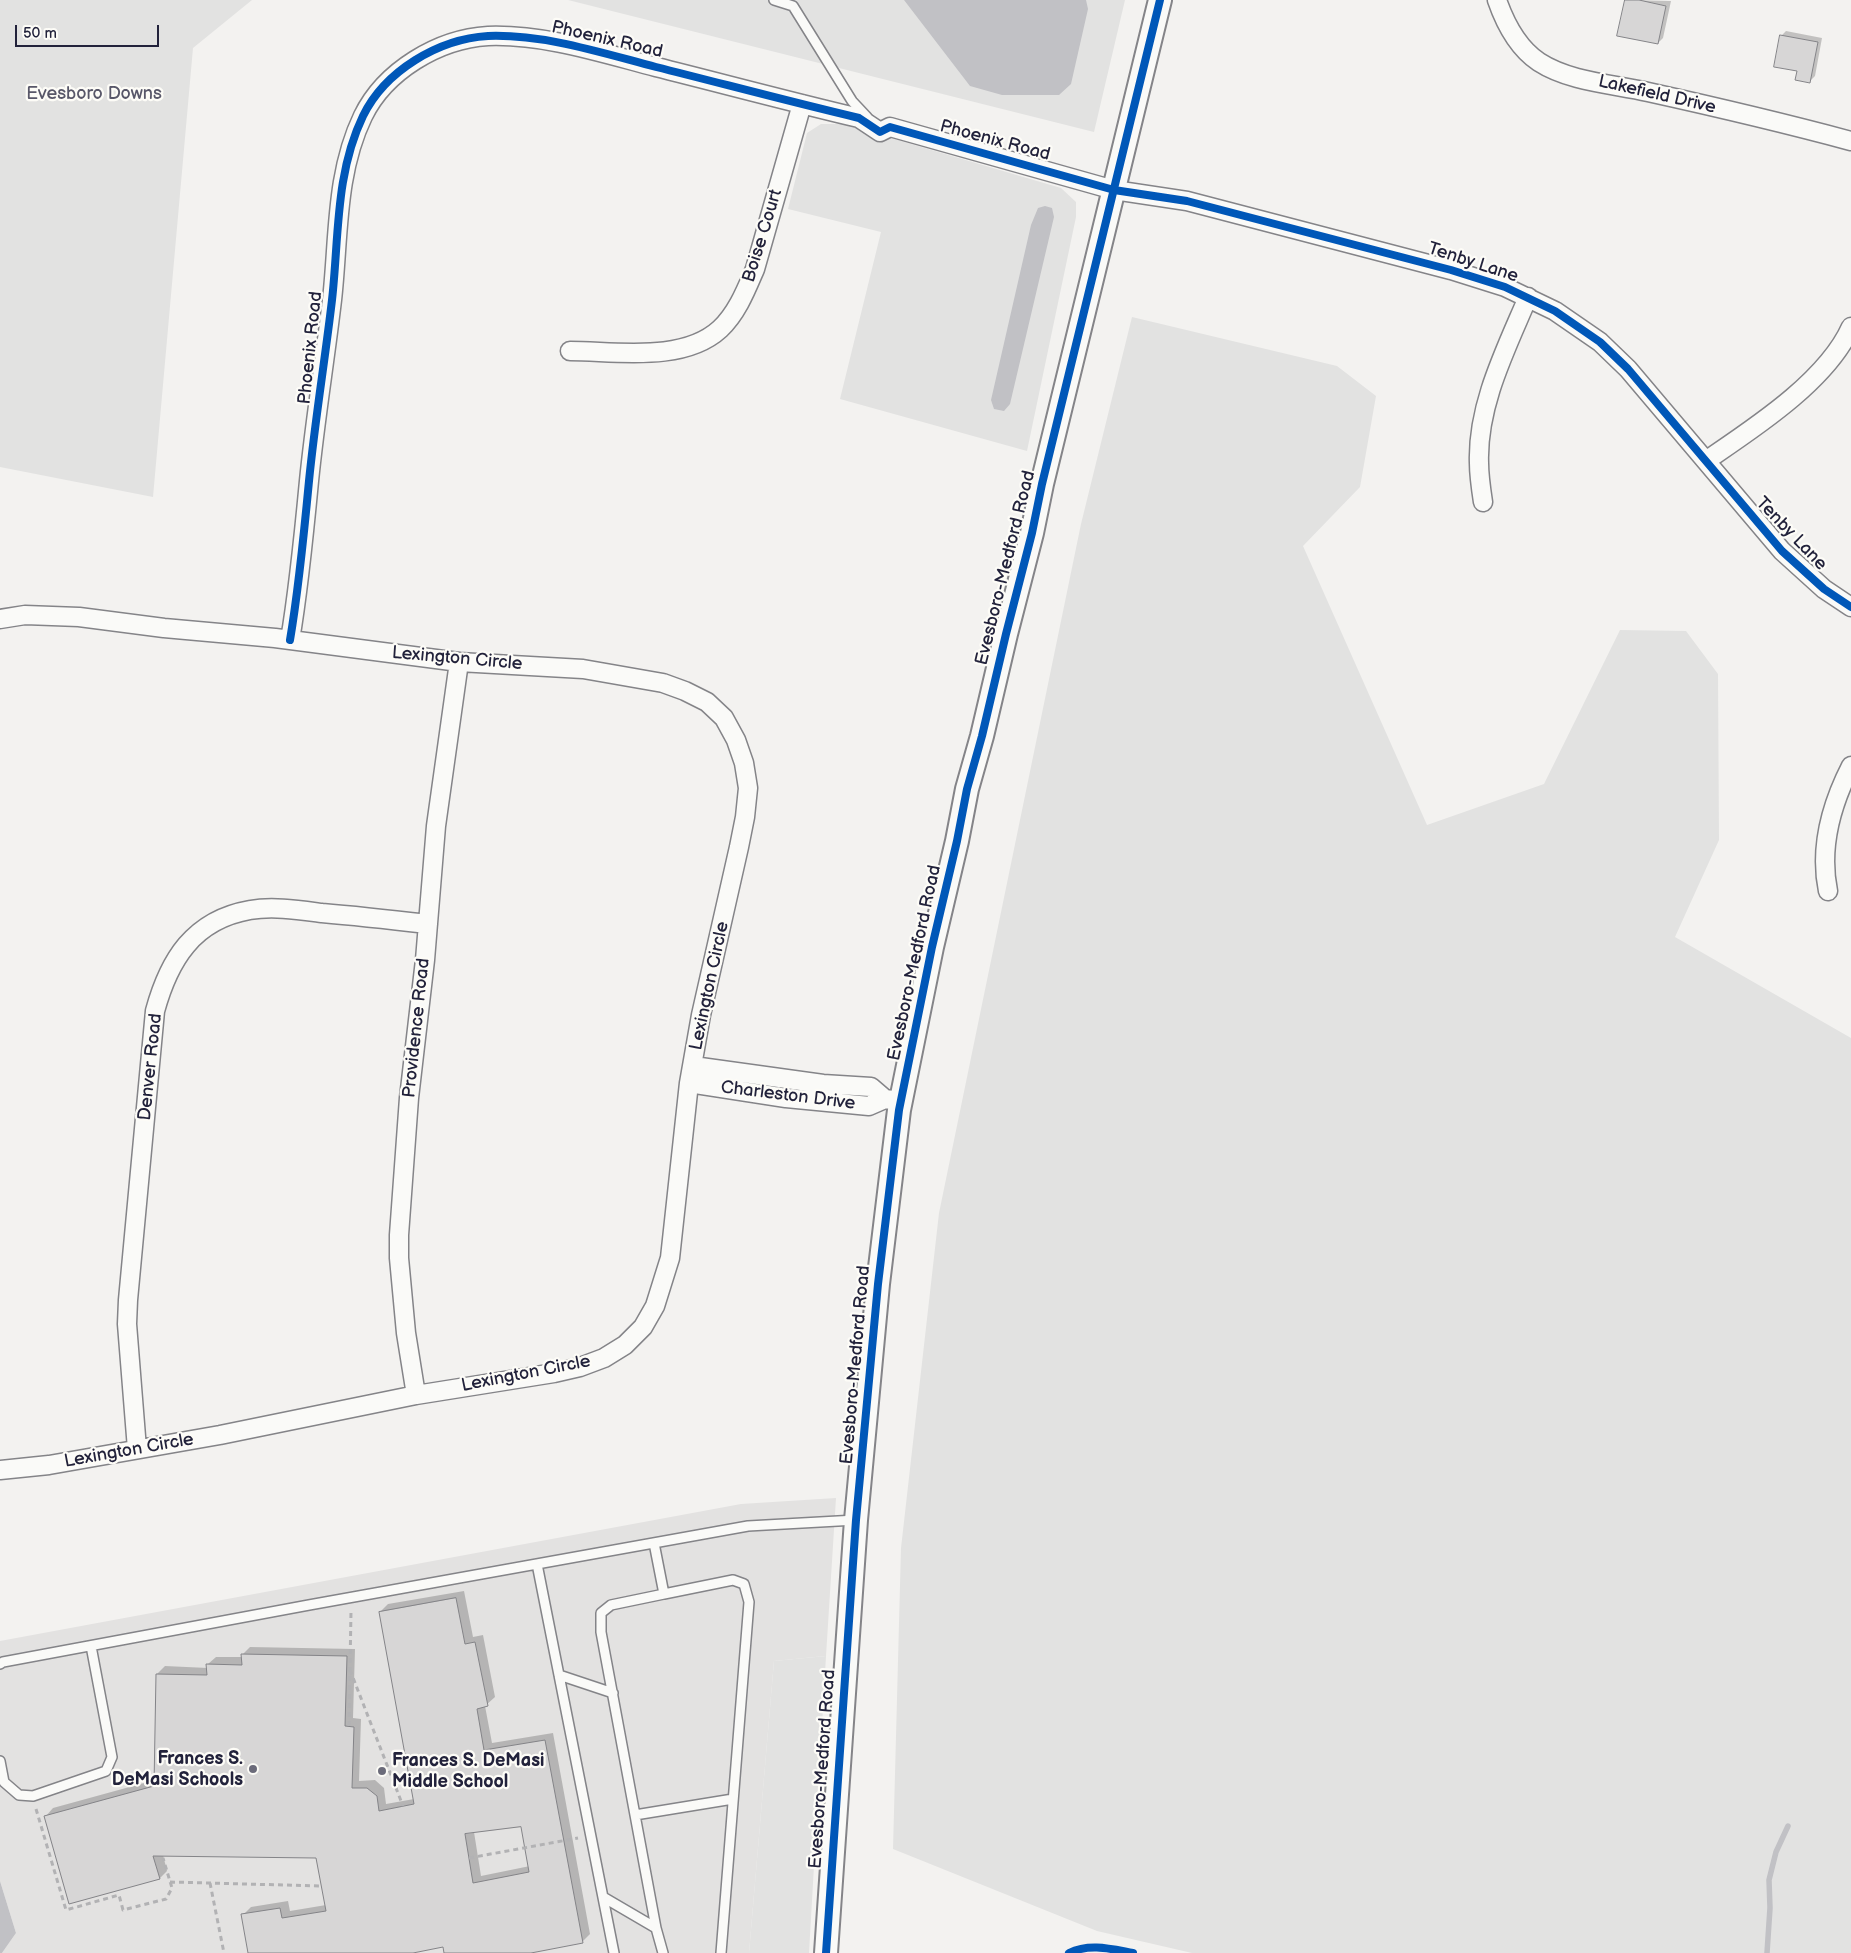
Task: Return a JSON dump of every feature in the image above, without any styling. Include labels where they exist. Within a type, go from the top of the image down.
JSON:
[{"type":"street","name":"Evesboro-Medford Road","points":[[826,1953],[856,1520],[893,1100],[932,947],[967,789],[1032,533],[1042,484],[1160,0]]},
{"type":"street","name":"Lakefield Drive","points":[[1497,0],[1510,31],[1523,47],[1538,61],[1556,71],[1851,141]]},
{"type":"street","name":"Phoenix Road","points":[[290,640],[300,576],[309,480],[332,297],[339,202],[344,172],[352,142],[364,114],[382,89],[403,68],[428,53],[456,42],[485,36],[515,36],[575,47],[859,118],[880,132],[890,127],[1114,190]]},
{"type":"street","name":"Boise Court","points":[[570,351],[640,353],[681,349],[702,342],[720,329],[734,311],[755,269],[802,104]]},
{"type":"street","name":"Tenby Lane","points":[[1114,190],[1188,201],[1425,262],[1505,287],[1555,311],[1610,351],[1639,381],[1707,460],[1727,487],[1782,551],[1824,589],[1851,607]]},
{"type":"street","points":[[1482,502],[1479,462],[1483,418],[1501,359],[1528,297]]},
{"type":"street","points":[[1707,460],[1759,423],[1806,384],[1834,355],[1851,327]]},
{"type":"street","name":"Lexington Circle","points":[[0,619],[25,615],[51,614],[164,628],[290,640],[459,662],[554,666],[655,681],[685,691],[707,702],[724,718],[736,740],[744,764],[748,788],[745,817],[701,1015],[690,1083],[670,1258],[655,1306],[643,1327],[625,1345],[604,1358],[580,1367],[416,1395],[282,1424],[49,1465],[0,1470]]},
{"type":"street","name":"Providence Road","points":[[416,1395],[406,1333],[399,1258],[399,1235],[409,1098],[428,924],[436,826],[459,662]]},
{"type":"street","points":[[1828,891],[1825,876],[1826,838],[1831,815],[1851,766]]},
{"type":"street","name":"Denver Road","points":[[137,1449],[127,1324],[130,1274],[155,1011],[162,986],[173,962],[188,942],[208,926],[228,915],[251,910],[274,909],[428,924]]},
{"type":"street","name":"Charleston Drive","points":[[693,1066],[830,1084],[871,1087],[893,1100]]},
{"type":"street","name":"Charleston Drive","points":[[690,1083],[786,1098],[869,1106],[893,1100]]},
{"type":"lane","points":[[774,0],[794,3],[852,101],[880,132]]},
{"type":"lane","points":[[0,1664],[748,1526],[856,1520]]},
{"type":"lane","points":[[654,1543],[664,1594]]},
{"type":"lane","points":[[537,1564],[614,1953]]},
{"type":"lane","points":[[663,1953],[656,1928],[601,1632],[601,1613],[611,1605],[733,1580],[744,1584],[749,1602],[721,1953]]},
{"type":"lane","points":[[0,1761],[4,1782],[18,1795],[33,1796],[106,1771],[112,1757],[90,1646]]},
{"type":"lane","points":[[559,1674],[613,1693]]},
{"type":"lane","points":[[635,1815],[733,1799]]},
{"type":"lane","points":[[603,1897],[656,1928]]},
{"type":"path","points":[[349,1726],[351,1598]]},
{"type":"path","points":[[350,1670],[403,1806]]},
{"type":"path","points":[[33,1796],[66,1910],[119,1895],[122,1910],[166,1899],[172,1888],[163,1858]]},
{"type":"path","points":[[469,1858],[591,1835]]},
{"type":"path","points":[[170,1882],[321,1886]]},
{"type":"path","points":[[210,1884],[224,1953]]},
{"type":"shaded area","points":[[904,0],[1086,0],[1088,9],[1071,84],[1059,95],[1002,95],[970,86]]},
{"type":"shaded area","points":[[1045,206],[1052,208],[1054,217],[1010,404],[1004,411],[994,409],[991,400],[1031,225],[1038,208]]},
{"type":"shaded area","name":"Frances S. DeMasi Middle School","points":[[836,1498],[826,1656],[774,1661],[749,1953],[2,1953],[16,1933],[0,1881],[0,1641],[741,1504]]},
{"type":"shaded area","points":[[0,1881],[16,1933],[2,1953],[0,1953]]},
{"type":"green space","name":"Evesboro Downs","points":[[0,0],[252,0],[193,48],[153,497],[0,467]]},
{"type":"green space","points":[[568,0],[1125,0],[1094,132]]},
{"type":"green space","points":[[821,124],[843,124],[1061,188],[1076,202],[1076,217],[1027,451],[840,399],[881,232],[788,209],[807,133]]},
{"type":"green space","points":[[1132,317],[1337,366],[1376,396],[1360,487],[1303,546],[1427,825],[1544,784],[1620,630],[1686,631],[1718,674],[1719,840],[1675,937],[1851,1038],[1851,1953],[1192,1953],[1097,1931],[893,1849],[901,1548],[939,1213],[1081,524]]},
{"type":"green space","points":[[826,1656],[809,1953],[749,1953],[774,1661]]},
{"type":"building","points":[[1625,0],[1639,0],[1666,6],[1658,44],[1617,36]]},
{"type":"building","points":[[1780,35],[1818,42],[1810,83],[1795,80],[1797,71],[1774,67]]},
{"type":"building","name":"Frances S. DeMasi Schools","points":[[456,1598],[465,1644],[475,1642],[488,1706],[477,1709],[484,1750],[545,1740],[583,1943],[531,1953],[444,1953],[443,1947],[413,1953],[248,1953],[241,1914],[280,1908],[282,1918],[326,1911],[316,1858],[153,1856],[160,1879],[69,1904],[44,1816],[154,1786],[156,1674],[207,1675],[206,1664],[242,1665],[241,1654],[347,1656],[345,1726],[354,1727],[352,1788],[367,1788],[377,1796],[379,1811],[414,1804],[379,1612]],"holes":[[[521,1827],[529,1872],[473,1883],[465,1834]]]},
{"type":"waterway","points":[[1767,1953],[1770,1908],[1769,1880],[1776,1852],[1788,1826]]},
{"type":"cycle path","points":[[826,1953],[856,1520],[878,1284],[899,1110],[967,789],[1032,533],[1042,484],[1160,0]]},
{"type":"cycle path","points":[[290,640],[299,580],[311,458],[332,300],[340,206],[347,160],[354,138],[363,116],[373,100],[399,72],[415,60],[450,43],[488,36],[509,36],[552,41],[594,51],[859,118],[880,132],[890,127],[1114,190],[1187,201],[1451,270],[1505,287],[1555,311],[1600,342],[1628,369],[1782,551],[1824,589],[1851,607]]},
{"type":"cycle path","points":[[1069,1953],[1085,1948],[1133,1953]]},
{"type":"place","name":"Frances S. DeMasi Schools","points":[[253,1769]]},
{"type":"place","name":"Frances S. DeMasi Middle School","points":[[382,1771]]}]
